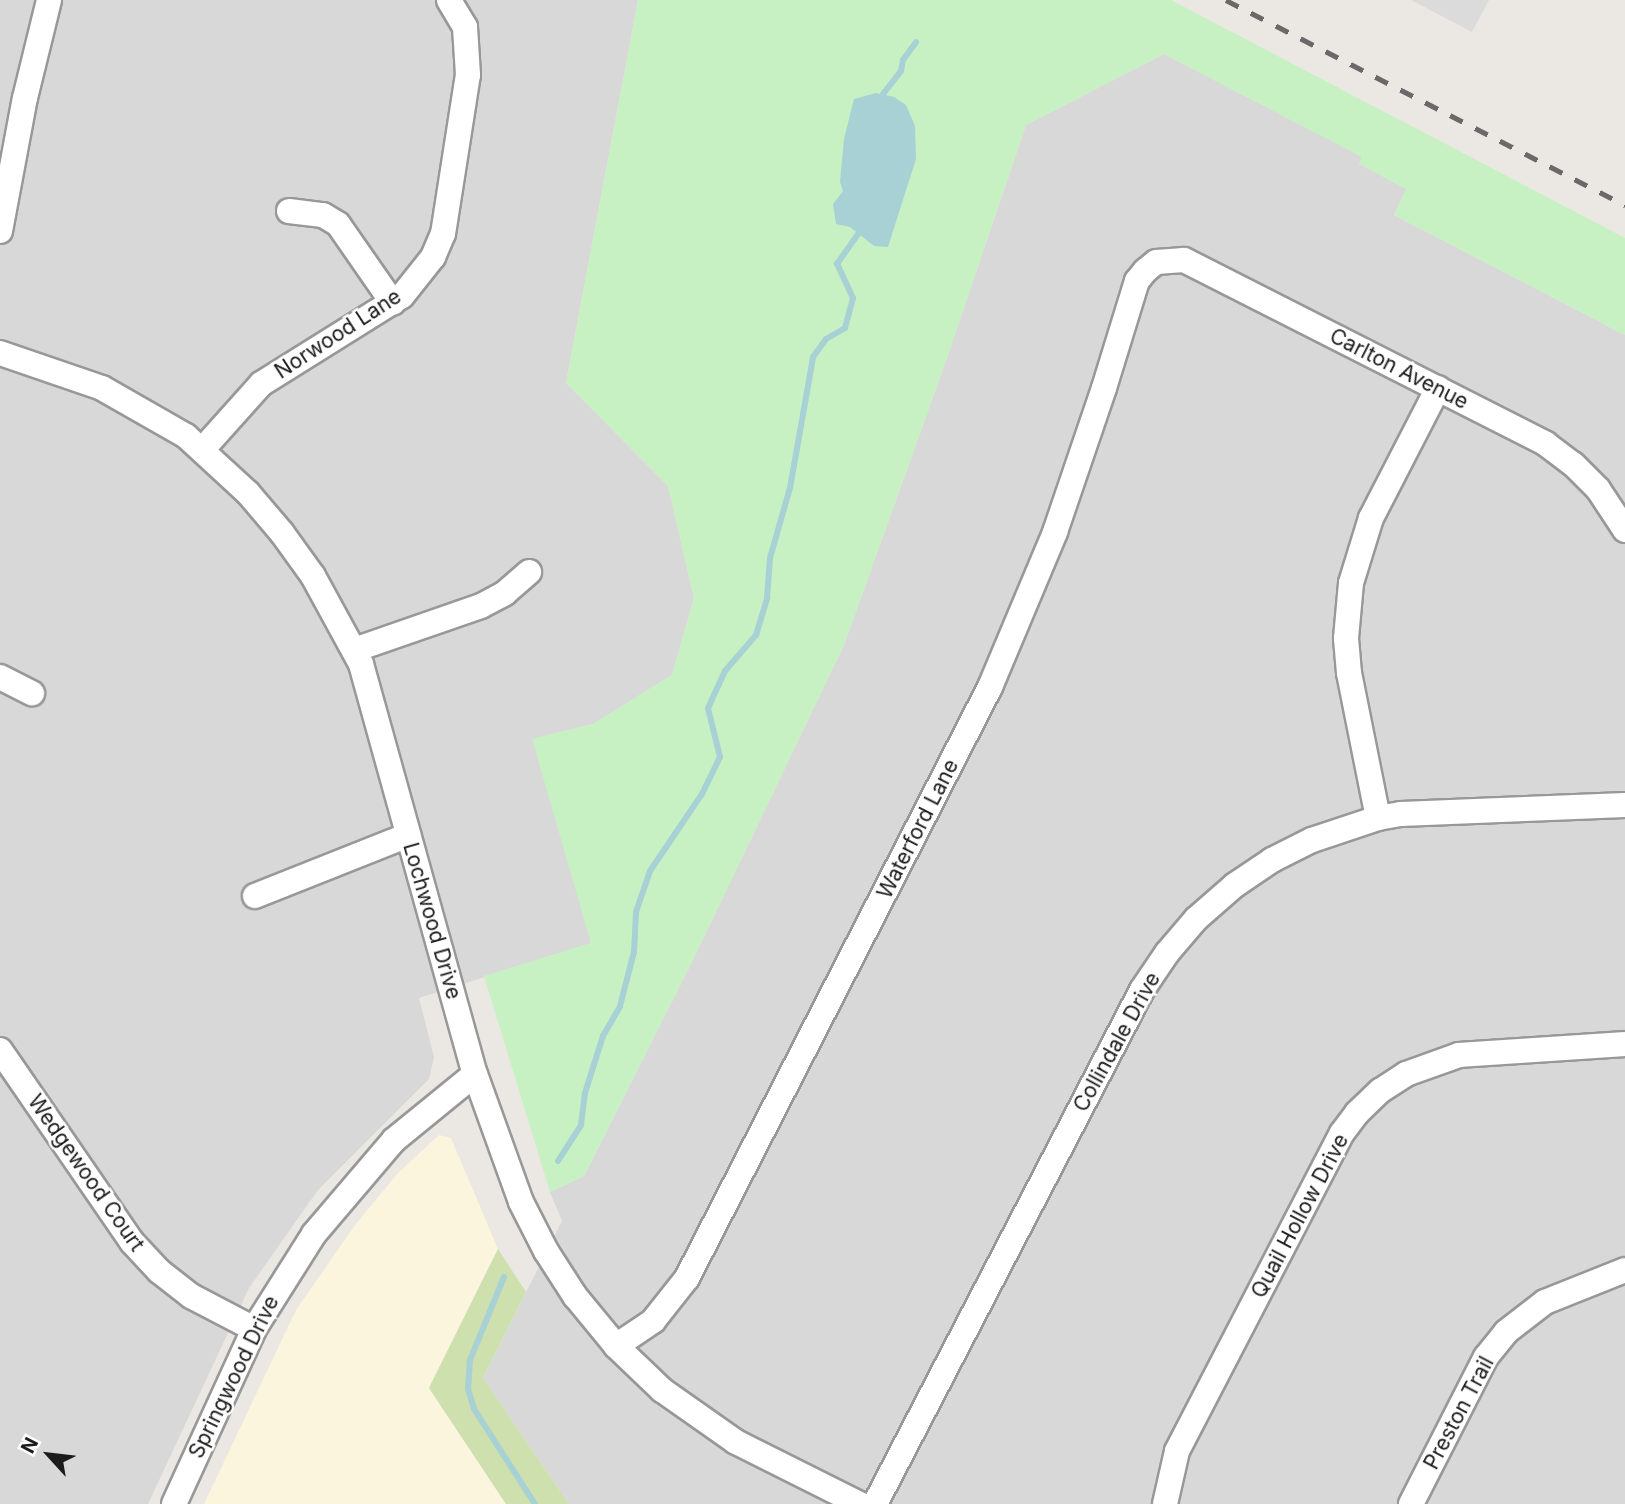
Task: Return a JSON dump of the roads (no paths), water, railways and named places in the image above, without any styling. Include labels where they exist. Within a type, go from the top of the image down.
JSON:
[{"type":"street","points":[[0,231],[25,98],[49,0]]},
{"type":"street","name":"Norwood Lane","points":[[202,450],[261,384],[393,303],[422,274],[443,234],[468,75],[465,27],[449,0]]},
{"type":"street","points":[[289,211],[323,215],[338,224],[393,303]]},
{"type":"street","name":"Carlton Avenue","points":[[1144,271],[1156,262],[1184,260],[1546,444],[1573,464],[1598,489],[1625,530]]},
{"type":"street","name":"Waterford Lane","points":[[616,1346],[653,1321],[687,1278],[990,687],[1055,531],[1137,281],[1144,271]]},
{"type":"street","name":"Lochwood Drive","points":[[0,353],[102,388],[142,409],[202,450],[248,493],[282,533],[313,576],[355,650],[475,1074],[521,1202],[546,1251],[575,1296],[616,1346],[662,1390],[736,1442],[860,1504]]},
{"type":"street","points":[[1378,818],[1349,673],[1346,638],[1349,595],[1361,544],[1371,518],[1438,388]]},
{"type":"street","points":[[355,650],[481,606],[505,593],[529,572]]},
{"type":"street","points":[[0,677],[32,693]]},
{"type":"street","name":"Collindale Drive","points":[[875,1504],[1142,990],[1167,953],[1206,911],[1235,885],[1272,860],[1312,840],[1378,818],[1401,814],[1625,805]]},
{"type":"street","points":[[256,896],[408,835]]},
{"type":"street","name":"Quail Hollow Drive","points":[[1165,1504],[1177,1451],[1342,1133],[1357,1113],[1380,1091],[1406,1074],[1459,1055],[1625,1044]]},
{"type":"street","name":"Wedgewood Court","points":[[0,1050],[132,1242],[159,1270],[191,1296],[254,1329]]},
{"type":"street","name":"Springwood Drive","points":[[174,1504],[254,1329],[314,1234],[357,1180],[394,1140],[475,1074]]},
{"type":"street","name":"Preston Trail","points":[[1411,1504],[1486,1357],[1506,1332],[1545,1302],[1625,1270]]},
{"type":"water","points":[[876,93],[894,97],[906,105],[915,126],[916,159],[888,247],[874,246],[850,227],[836,224],[833,204],[843,191],[840,182],[844,139],[854,99]]},
{"type":"waterway","points":[[883,94],[901,71],[903,60],[916,42]]},
{"type":"waterway","points":[[558,1161],[581,1125],[585,1093],[603,1036],[620,1006],[634,952],[636,912],[650,871],[702,794],[720,757],[708,708],[725,671],[756,635],[767,598],[770,558],[790,488],[813,357],[826,339],[845,328],[853,298],[837,264],[858,234]]},
{"type":"waterway","points":[[504,1277],[470,1360],[468,1389],[474,1409],[535,1504]]},
{"type":"railway","points":[[1226,0],[1625,205]]}]
